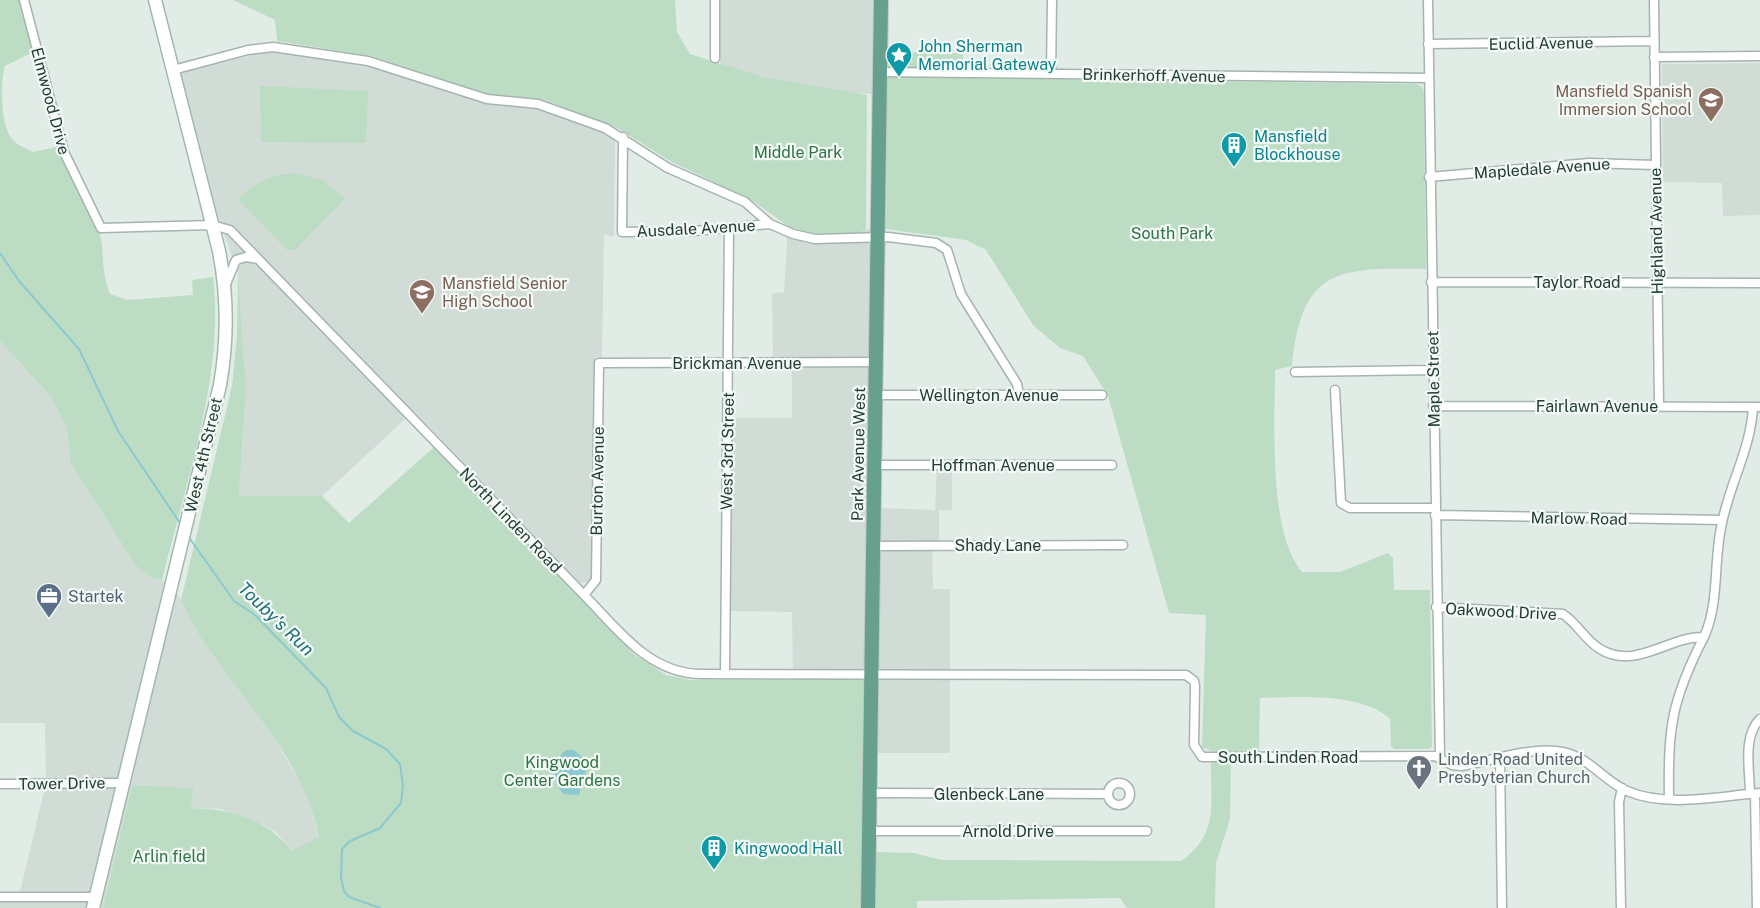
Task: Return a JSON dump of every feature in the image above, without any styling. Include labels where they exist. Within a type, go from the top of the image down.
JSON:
[{"type":"main road","name":"West 4th Street","points":[[94,902],[197,482],[223,366],[227,331],[225,287],[212,225],[155,0]]},
{"type":"main road","name":"Park Avenue West","points":[[868,908],[881,0]]},
{"type":"street","name":"Elmwood Drive","points":[[24,0],[64,152],[85,192],[98,225],[106,229],[212,225]]},
{"type":"street","points":[[715,58],[716,0]]},
{"type":"street","points":[[1051,74],[1052,0]]},
{"type":"street","name":"Maple Street","points":[[1428,0],[1432,370],[1440,758]]},
{"type":"street","points":[[1654,0],[1654,41]]},
{"type":"street","name":"Euclid Avenue","points":[[1428,44],[1654,41]]},
{"type":"street","name":"Highland Avenue","points":[[1654,41],[1659,406]]},
{"type":"street","points":[[173,70],[258,48],[296,49],[381,64],[487,99],[538,104],[605,128],[623,137],[677,173],[749,205],[770,224],[783,231],[815,239],[888,237],[932,242],[946,250],[961,294],[1017,384],[1019,395]]},
{"type":"street","points":[[1654,57],[1760,56]]},
{"type":"street","name":"Brinkerhoff Avenue","points":[[880,72],[1429,78]]},
{"type":"street","name":"Ausdale Avenue","points":[[623,137],[622,232],[733,228],[770,224]]},
{"type":"street","name":"Mapledale Avenue","points":[[1430,177],[1589,163],[1655,165]]},
{"type":"street","points":[[733,228],[749,221],[751,213],[749,205]]},
{"type":"street","name":"North Linden Road","points":[[212,225],[230,230],[639,651],[659,665],[682,674],[872,674]]},
{"type":"street","name":"West 3rd Street","points":[[724,674],[728,363],[733,228]]},
{"type":"street","points":[[225,287],[232,264],[236,260],[246,256],[258,259]]},
{"type":"street","name":"Taylor Road","points":[[1431,282],[1760,283]]},
{"type":"street","name":"Brickman Avenue","points":[[599,363],[876,362]]},
{"type":"street","name":"Burton Avenue","points":[[584,595],[596,580],[599,363]]},
{"type":"street","points":[[1295,372],[1432,370]]},
{"type":"street","name":"Marlow Road","points":[[1335,390],[1339,497],[1343,505],[1350,508],[1722,520]]},
{"type":"street","name":"Wellington Avenue","points":[[875,395],[1102,395]]},
{"type":"street","name":"Fairlawn Avenue","points":[[1433,406],[1756,407]]},
{"type":"street","points":[[1669,798],[1668,752],[1671,719],[1682,684],[1704,637],[1712,611],[1722,520],[1748,442],[1756,407]]},
{"type":"street","name":"Hoffman Avenue","points":[[875,465],[1112,465]]},
{"type":"street","name":"Shady Lane","points":[[873,546],[1123,545]]},
{"type":"street","name":"Oakwood Drive","points":[[1436,607],[1557,612],[1575,622],[1596,646],[1619,656],[1638,656],[1684,638],[1704,637]]},
{"type":"street","name":"South Linden Road","points":[[872,674],[1186,675],[1194,681],[1195,686],[1194,745],[1202,757],[1440,758],[1461,766],[1539,751],[1569,753],[1586,760],[1622,788],[1644,796],[1669,798],[1755,794]]},
{"type":"street","points":[[1757,908],[1755,794],[1749,740],[1753,727],[1760,719]]},
{"type":"street","points":[[1500,759],[1502,908]]},
{"type":"street","name":"Tower Drive","points":[[0,784],[124,783]]},
{"type":"street","points":[[1622,788],[1619,802],[1622,908]]},
{"type":"street","name":"Glenbeck Lane","points":[[870,793],[1108,794]]},
{"type":"street","name":"Arnold Drive","points":[[869,831],[1147,831]]},
{"type":"street","points":[[0,897],[94,902]]},
{"type":"shaded area","points":[[720,0],[887,0],[886,95],[842,92],[763,77],[720,65]]},
{"type":"shaded area","name":"Mansfield Senior High School","points":[[284,52],[383,70],[485,104],[533,107],[615,137],[614,236],[604,235],[602,357],[596,357],[591,582],[580,583],[414,411],[322,496],[239,496],[246,387],[238,274],[212,199],[180,73],[261,53]]},
{"type":"shaded area","name":"Mansfield Spanish Immersion School","points":[[1760,63],[1760,215],[1723,216],[1722,183],[1663,182],[1662,64]]},
{"type":"shaded area","points":[[788,226],[811,233],[859,233],[866,229],[886,229],[881,508],[935,510],[937,466],[952,465],[952,510],[939,510],[939,546],[932,546],[933,589],[950,589],[950,753],[864,753],[858,680],[793,680],[792,612],[730,611],[732,418],[792,418],[792,361],[773,360],[772,293],[784,292]]},
{"type":"shaded area","points":[[0,341],[51,397],[67,428],[70,462],[136,566],[152,578],[162,580],[178,595],[205,643],[266,725],[308,795],[319,838],[292,851],[277,833],[264,825],[220,809],[191,808],[194,788],[132,785],[103,908],[0,908],[0,896],[19,896],[46,783],[45,723],[0,723]]},
{"type":"green space","points":[[0,0],[19,0],[33,52],[5,66],[2,104],[6,125],[13,140],[33,152],[60,148],[89,204],[98,227],[104,273],[110,294],[127,300],[193,295],[192,280],[213,277],[215,314],[208,391],[201,430],[162,580],[152,578],[136,566],[70,462],[67,428],[51,397],[0,341]]},
{"type":"green space","name":"Middle Park","points":[[233,0],[675,0],[677,32],[690,54],[763,77],[867,95],[866,229],[859,233],[811,233],[788,226],[753,201],[670,161],[617,128],[542,99],[487,94],[371,56],[277,41],[275,20]]},
{"type":"green space","name":"South Park","points":[[887,52],[963,53],[963,78],[1416,84],[1422,87],[1424,93],[1426,269],[1369,270],[1348,273],[1330,280],[1316,292],[1305,309],[1297,333],[1292,366],[1275,370],[1275,446],[1276,476],[1283,531],[1291,554],[1302,572],[1340,572],[1388,553],[1393,558],[1394,590],[1430,590],[1432,747],[1394,749],[1391,746],[1390,719],[1378,710],[1363,704],[1328,698],[1292,697],[1260,698],[1259,752],[1211,751],[1202,747],[1206,615],[1169,613],[1108,396],[1083,356],[1060,348],[1033,325],[986,250],[966,240],[886,229]]},
{"type":"green space","points":[[260,86],[368,91],[366,143],[261,142]]},
{"type":"green space","points":[[295,173],[323,180],[345,199],[295,250],[287,250],[238,199],[250,188],[264,180]]},
{"type":"green space","points":[[238,274],[246,387],[239,496],[322,496],[349,523],[434,447],[635,655],[666,675],[690,680],[864,680],[861,908],[103,908],[132,785],[194,788],[191,808],[221,811],[259,823],[281,839],[292,851],[319,837],[312,810],[288,759],[202,640],[181,600],[232,386],[237,336]]},
{"type":"green space","points":[[1211,761],[1231,761],[1230,819],[1216,863],[1215,908],[1127,908],[1120,898],[917,901],[917,908],[875,908],[876,852],[914,853],[941,860],[1181,861],[1202,840],[1207,828],[1211,804]]},
{"type":"water","points":[[566,750],[574,750],[588,763],[579,795],[564,794],[555,778],[555,766]]},
{"type":"waterway","name":"Touby's Run","points":[[0,253],[19,281],[79,349],[118,431],[182,526]]},
{"type":"waterway","name":"Touby's Run","points":[[188,536],[234,601],[255,615],[326,688],[339,717],[353,731],[386,749],[400,764],[403,786],[401,803],[380,828],[350,841],[342,849],[341,878],[344,891],[349,897],[380,908]]},
{"type":"place","name":"John Sherman Memorial Gateway","points":[[899,78]]},
{"type":"place","name":"Mansfield Spanish Immersion School","points":[[1711,123]]},
{"type":"place","name":"Mansfield Blockhouse","points":[[1234,168]]},
{"type":"place","name":"Mansfield Senior High School","points":[[422,315]]},
{"type":"place","name":"Startek","points":[[49,619]]},
{"type":"place","name":"Linden Road United Presbyterian Church","points":[[1419,791]]},
{"type":"place","name":"Kingwood Hall","points":[[714,871]]},
{"type":"park label","name":"Kingwood Center Gardens","points":[[562,771]]},
{"type":"park label","name":"Arlin field","points":[[169,856]]}]
